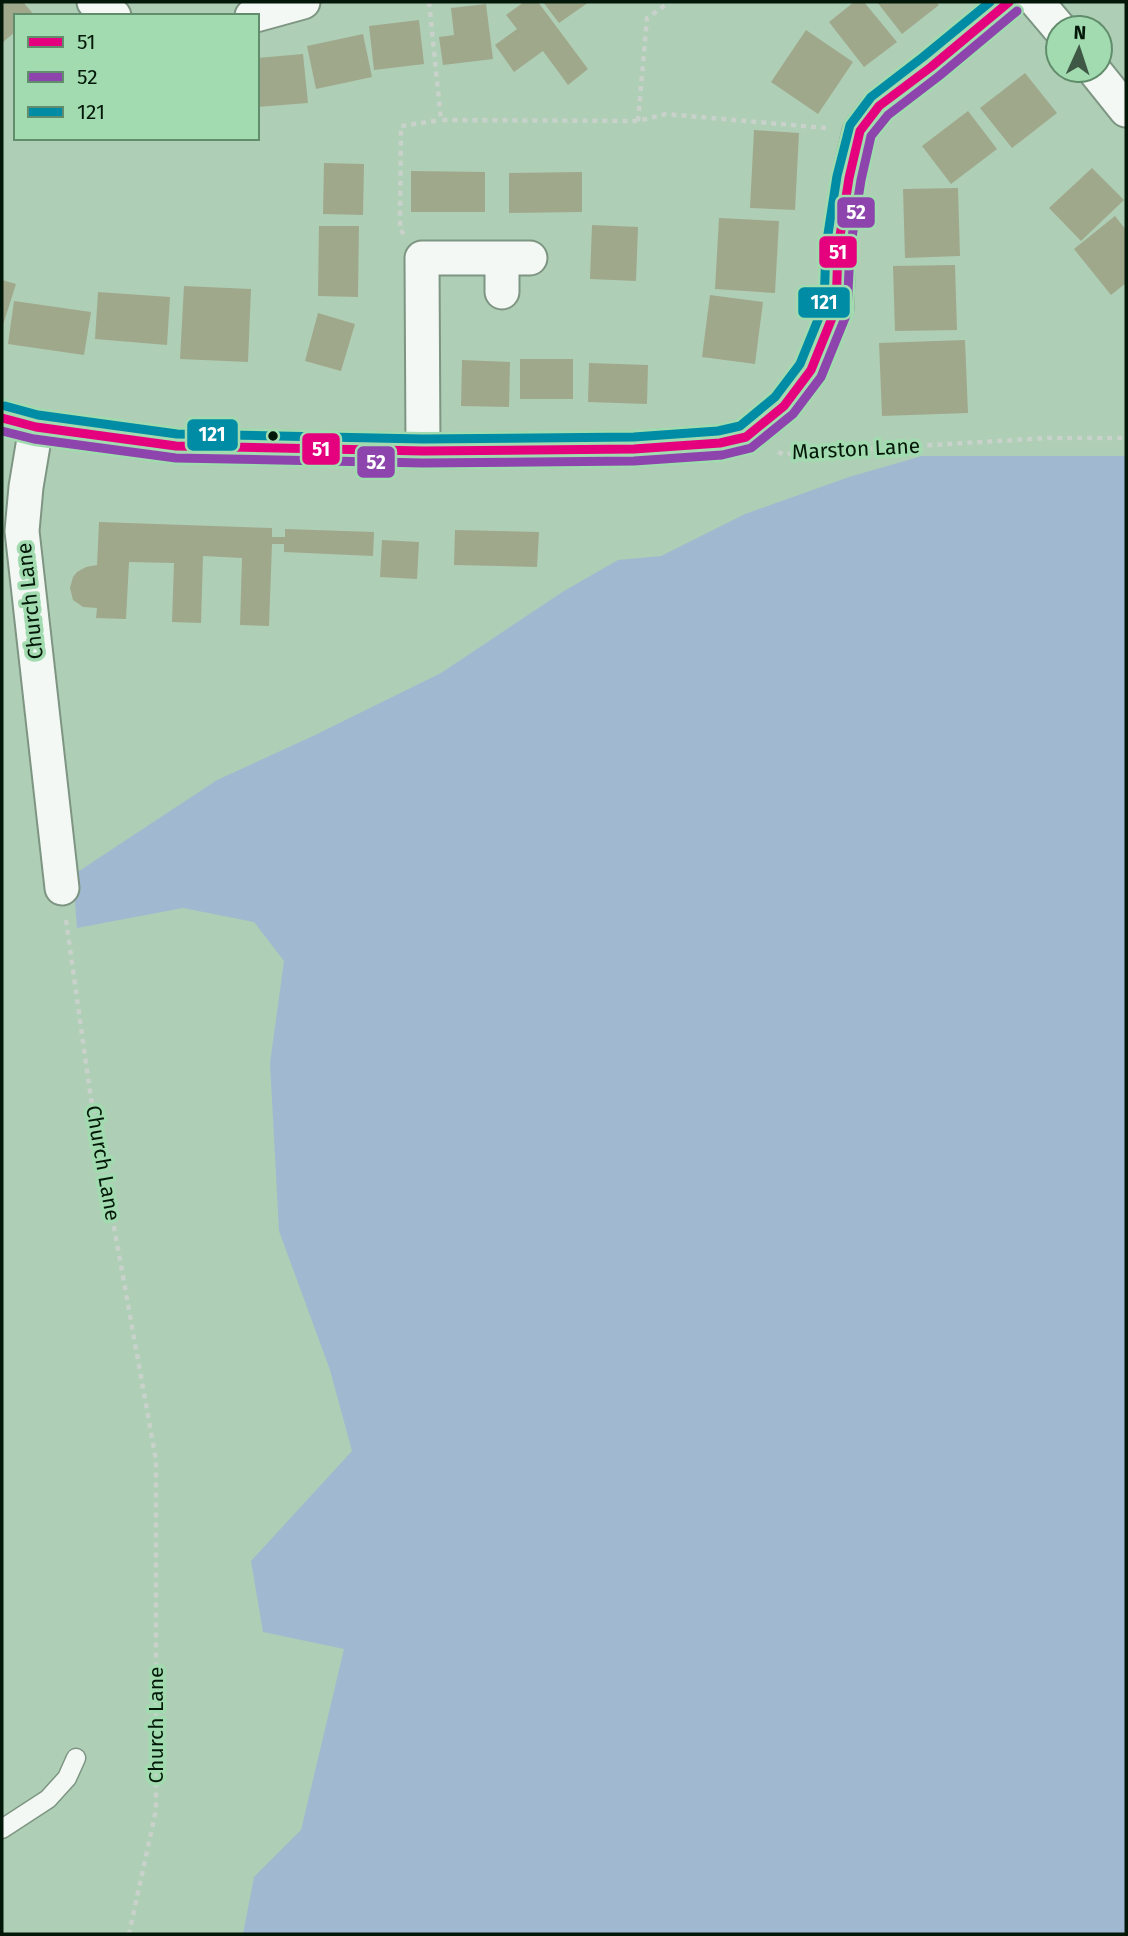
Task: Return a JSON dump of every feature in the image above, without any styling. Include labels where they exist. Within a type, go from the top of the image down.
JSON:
[{"type":"street","points":[[94,2],[111,14]]},
{"type":"street","points":[[259,14],[303,2]]},
{"type":"street","points":[[2,418],[36,427],[176,446],[423,451],[634,449],[720,443],[746,437],[784,406],[811,370],[836,308],[838,249],[849,178],[860,131],[879,106],[1009,2]]},
{"type":"street","points":[[1105,84],[1126,110]]},
{"type":"street","points":[[423,451],[422,258],[516,258],[502,292]]},
{"type":"street","name":"Church Lane","points":[[36,427],[22,531],[62,888]]},
{"type":"lane","points":[[2,1829],[48,1799],[67,1778],[76,1758]]},
{"type":"path","points":[[429,2],[440,120]]},
{"type":"path","points":[[638,121],[647,18],[670,2]]},
{"type":"path","points":[[422,258],[400,230],[401,126],[440,120],[638,121],[666,114],[860,131]]},
{"type":"path","name":"Marston Lane","points":[[746,437],[769,450],[783,454],[1048,438],[1126,438]]},
{"type":"path","name":"Church Lane","points":[[62,888],[91,1099],[156,1460],[156,1810],[129,1934]]},
{"type":"shaded area","points":[[922,456],[1126,456],[1126,1934],[243,1934],[254,1877],[301,1830],[344,1649],[263,1632],[251,1561],[352,1451],[330,1370],[279,1231],[270,1063],[284,961],[254,922],[183,908],[77,928],[73,875],[217,780],[441,673],[564,591],[618,560],[661,556],[745,514],[849,477]]},
{"type":"building","points":[[2,2],[23,2],[33,14],[14,14],[14,33],[2,43]]},
{"type":"building","points":[[524,2],[538,2],[588,69],[568,85],[543,51],[514,72],[495,45],[517,29],[506,15]]},
{"type":"building","points":[[543,2],[589,2],[559,23]]},
{"type":"building","points":[[854,2],[864,2],[897,42],[864,67],[829,22]]},
{"type":"building","points":[[877,2],[936,2],[939,5],[902,34]]},
{"type":"building","points":[[486,4],[493,59],[443,65],[439,37],[454,35],[451,8]]},
{"type":"building","points":[[419,20],[424,64],[374,70],[369,26]]},
{"type":"building","points":[[806,30],[853,62],[818,114],[771,82]]},
{"type":"building","points":[[363,34],[372,77],[316,89],[307,46]]},
{"type":"building","points":[[303,54],[308,103],[259,107],[259,58]]},
{"type":"building","points":[[1025,73],[1057,113],[1012,148],[980,108]]},
{"type":"building","points":[[968,111],[997,149],[951,184],[922,146]]},
{"type":"building","points":[[754,130],[799,133],[795,210],[750,208]]},
{"type":"building","points":[[324,163],[364,164],[363,215],[323,214]]},
{"type":"building","points":[[1092,168],[1124,200],[1081,241],[1049,208]]},
{"type":"building","points":[[411,171],[485,172],[485,212],[411,212]]},
{"type":"building","points":[[582,172],[582,212],[509,213],[509,173]]},
{"type":"building","points":[[958,188],[960,256],[905,258],[903,189]]},
{"type":"building","points":[[1115,216],[1126,230],[1126,283],[1111,295],[1074,249]]},
{"type":"building","points":[[719,218],[779,221],[775,293],[715,289]]},
{"type":"building","points":[[592,225],[638,227],[636,281],[590,279]]},
{"type":"building","points":[[319,226],[359,226],[358,297],[318,296]]},
{"type":"building","points":[[955,265],[957,330],[895,331],[893,266]]},
{"type":"building","points":[[2,280],[16,284],[2,328]]},
{"type":"building","points":[[184,286],[251,289],[248,362],[180,359]]},
{"type":"building","points":[[98,292],[170,297],[167,345],[95,339]]},
{"type":"building","points":[[710,295],[763,302],[755,364],[702,357]]},
{"type":"building","points":[[14,301],[91,312],[84,355],[8,344]]},
{"type":"building","points":[[318,313],[355,324],[341,371],[305,361]]},
{"type":"building","points":[[965,340],[968,413],[882,416],[879,343]]},
{"type":"building","points":[[520,359],[573,359],[573,399],[520,399]]},
{"type":"building","points":[[462,360],[510,362],[509,407],[461,406]]},
{"type":"building","points":[[589,363],[648,365],[647,404],[588,402]]},
{"type":"building","points":[[99,522],[272,528],[272,537],[285,537],[285,529],[374,532],[373,556],[284,552],[284,544],[272,544],[269,626],[240,625],[242,558],[203,556],[201,623],[172,622],[174,563],[129,562],[126,619],[96,618],[97,608],[83,607],[73,600],[70,588],[77,572],[97,565]]},
{"type":"building","points":[[455,530],[539,532],[537,567],[454,565]]},
{"type":"building","points":[[382,540],[419,542],[417,579],[380,577]]},
{"type":"transit line","name":"121","points":[[5,406],[38,415],[177,434],[423,439],[634,437],[718,431],[740,426],[775,397],[800,364],[824,305],[826,247],[837,176],[850,125],[871,97],[990,2]]},
{"type":"transit line","name":"51","points":[[2,418],[36,427],[176,446],[423,451],[634,449],[720,443],[746,437],[784,406],[811,370],[836,308],[838,249],[849,178],[860,131],[879,106],[1009,2]]},
{"type":"transit line","name":"52","points":[[2,431],[34,439],[176,458],[423,463],[634,461],[722,455],[751,448],[793,414],[821,377],[847,313],[850,250],[871,136],[888,115],[1017,11]]}]
